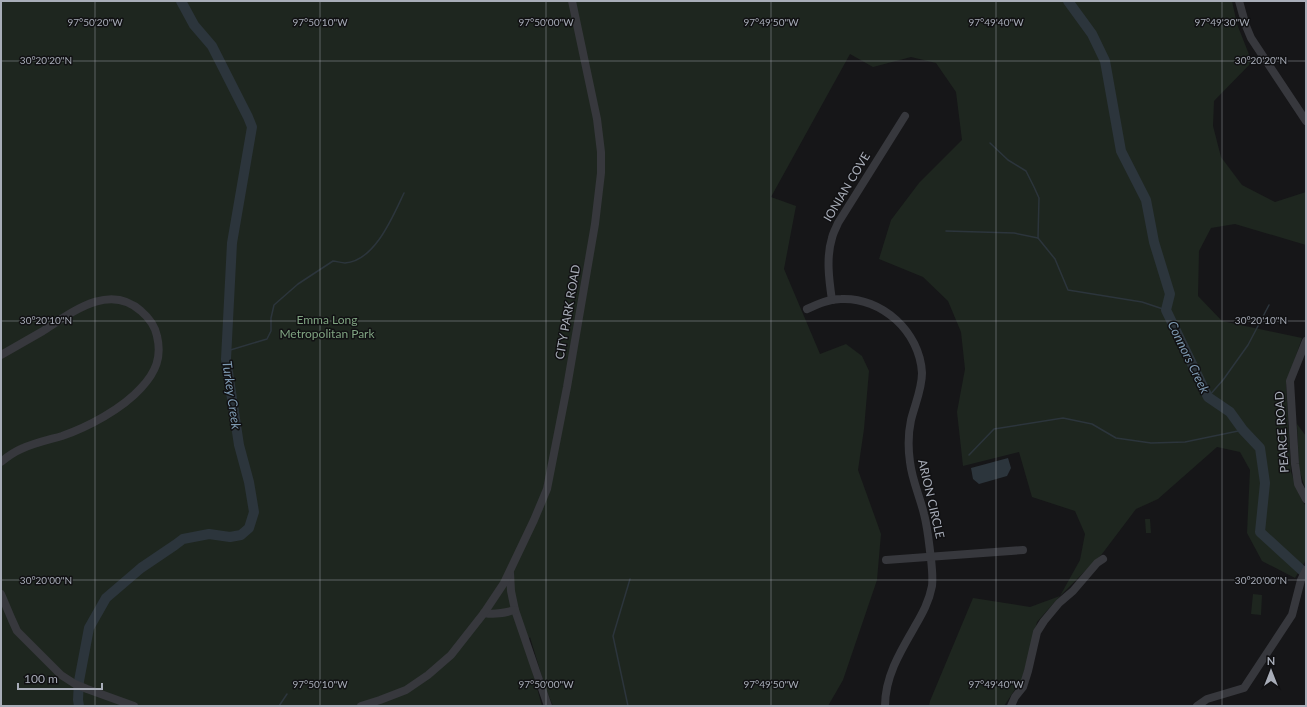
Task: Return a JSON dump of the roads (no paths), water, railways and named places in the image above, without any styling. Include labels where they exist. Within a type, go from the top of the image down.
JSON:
[{"type":"street","name":"CITY PARK ROAD","points":[[361,706],[398,694],[428,675],[451,655],[484,613],[504,583],[541,504],[549,480],[567,387],[601,181],[601,152],[598,124],[572,1]]},
{"type":"street","points":[[1238,1],[1251,38],[1304,112],[1306,122]]},
{"type":"street","name":"IONIAN COVE","points":[[832,300],[829,282],[829,261],[832,238],[838,223],[905,116]]},
{"type":"street","points":[[1,355],[32,338],[82,306],[96,301],[113,299],[129,302],[137,307],[146,316],[157,334],[159,349],[157,364],[154,371],[141,389],[132,398],[86,425],[63,435],[22,448],[1,462]]},
{"type":"street","name":"ARION CIRCLE","points":[[807,309],[823,302],[840,299],[856,300],[872,304],[882,309],[898,321],[906,330],[914,342],[920,362],[922,380],[909,429],[908,451],[912,474],[926,522],[931,557],[932,585],[925,608],[894,664],[887,688],[885,706]]},
{"type":"street","name":"PEARCE ROAD","points":[[1306,341],[1290,381],[1295,464],[1298,484],[1306,499]]},
{"type":"street","points":[[886,560],[1023,550]]},
{"type":"street","points":[[1011,706],[1015,697],[1023,687],[1037,632],[1059,603],[1073,591],[1097,563],[1103,559]]},
{"type":"street","points":[[510,571],[511,591],[515,610],[548,706]]},
{"type":"street","points":[[1197,706],[1207,699],[1244,688],[1292,615],[1301,580],[1305,573]]},
{"type":"street","points":[[1,594],[17,631],[61,675],[75,684],[134,706]]},
{"type":"street","points":[[484,613],[504,614],[515,610]]},
{"type":"waterway","name":"Turkey Creek","points":[[79,706],[79,681],[89,628],[106,598],[141,568],[183,539],[209,534],[230,537],[241,535],[249,528],[254,512],[249,482],[239,445],[226,359],[232,243],[252,127],[212,46],[194,25],[181,1]]},
{"type":"waterway","name":"Connors Creek","points":[[1068,1],[1092,34],[1105,61],[1121,151],[1146,200],[1154,242],[1170,294],[1166,310],[1208,397],[1230,412],[1243,430],[1260,448],[1265,483],[1260,532],[1306,574]]},
{"type":"waterway","points":[[990,143],[1008,160],[1026,171],[1039,198],[1038,238]]},
{"type":"waterway","points":[[227,351],[267,339],[271,331],[271,318],[274,305],[298,284],[333,261],[345,263],[356,260],[374,246],[382,236],[404,193]]},
{"type":"waterway","points":[[946,231],[1014,233],[1038,238],[1055,259],[1068,290],[1142,302],[1166,310]]},
{"type":"waterway","points":[[1208,397],[1223,380],[1248,345],[1269,305]]},
{"type":"waterway","points":[[969,455],[994,429],[1063,418],[1092,424],[1116,438],[1151,443],[1185,442],[1243,430]]},
{"type":"waterway","points":[[628,706],[613,636],[630,579]]},
{"type":"waterway","points":[[279,706],[287,694]]},
{"type":"park label","name":"Emma Long Metropolitan Park","points":[[327,327]]}]
